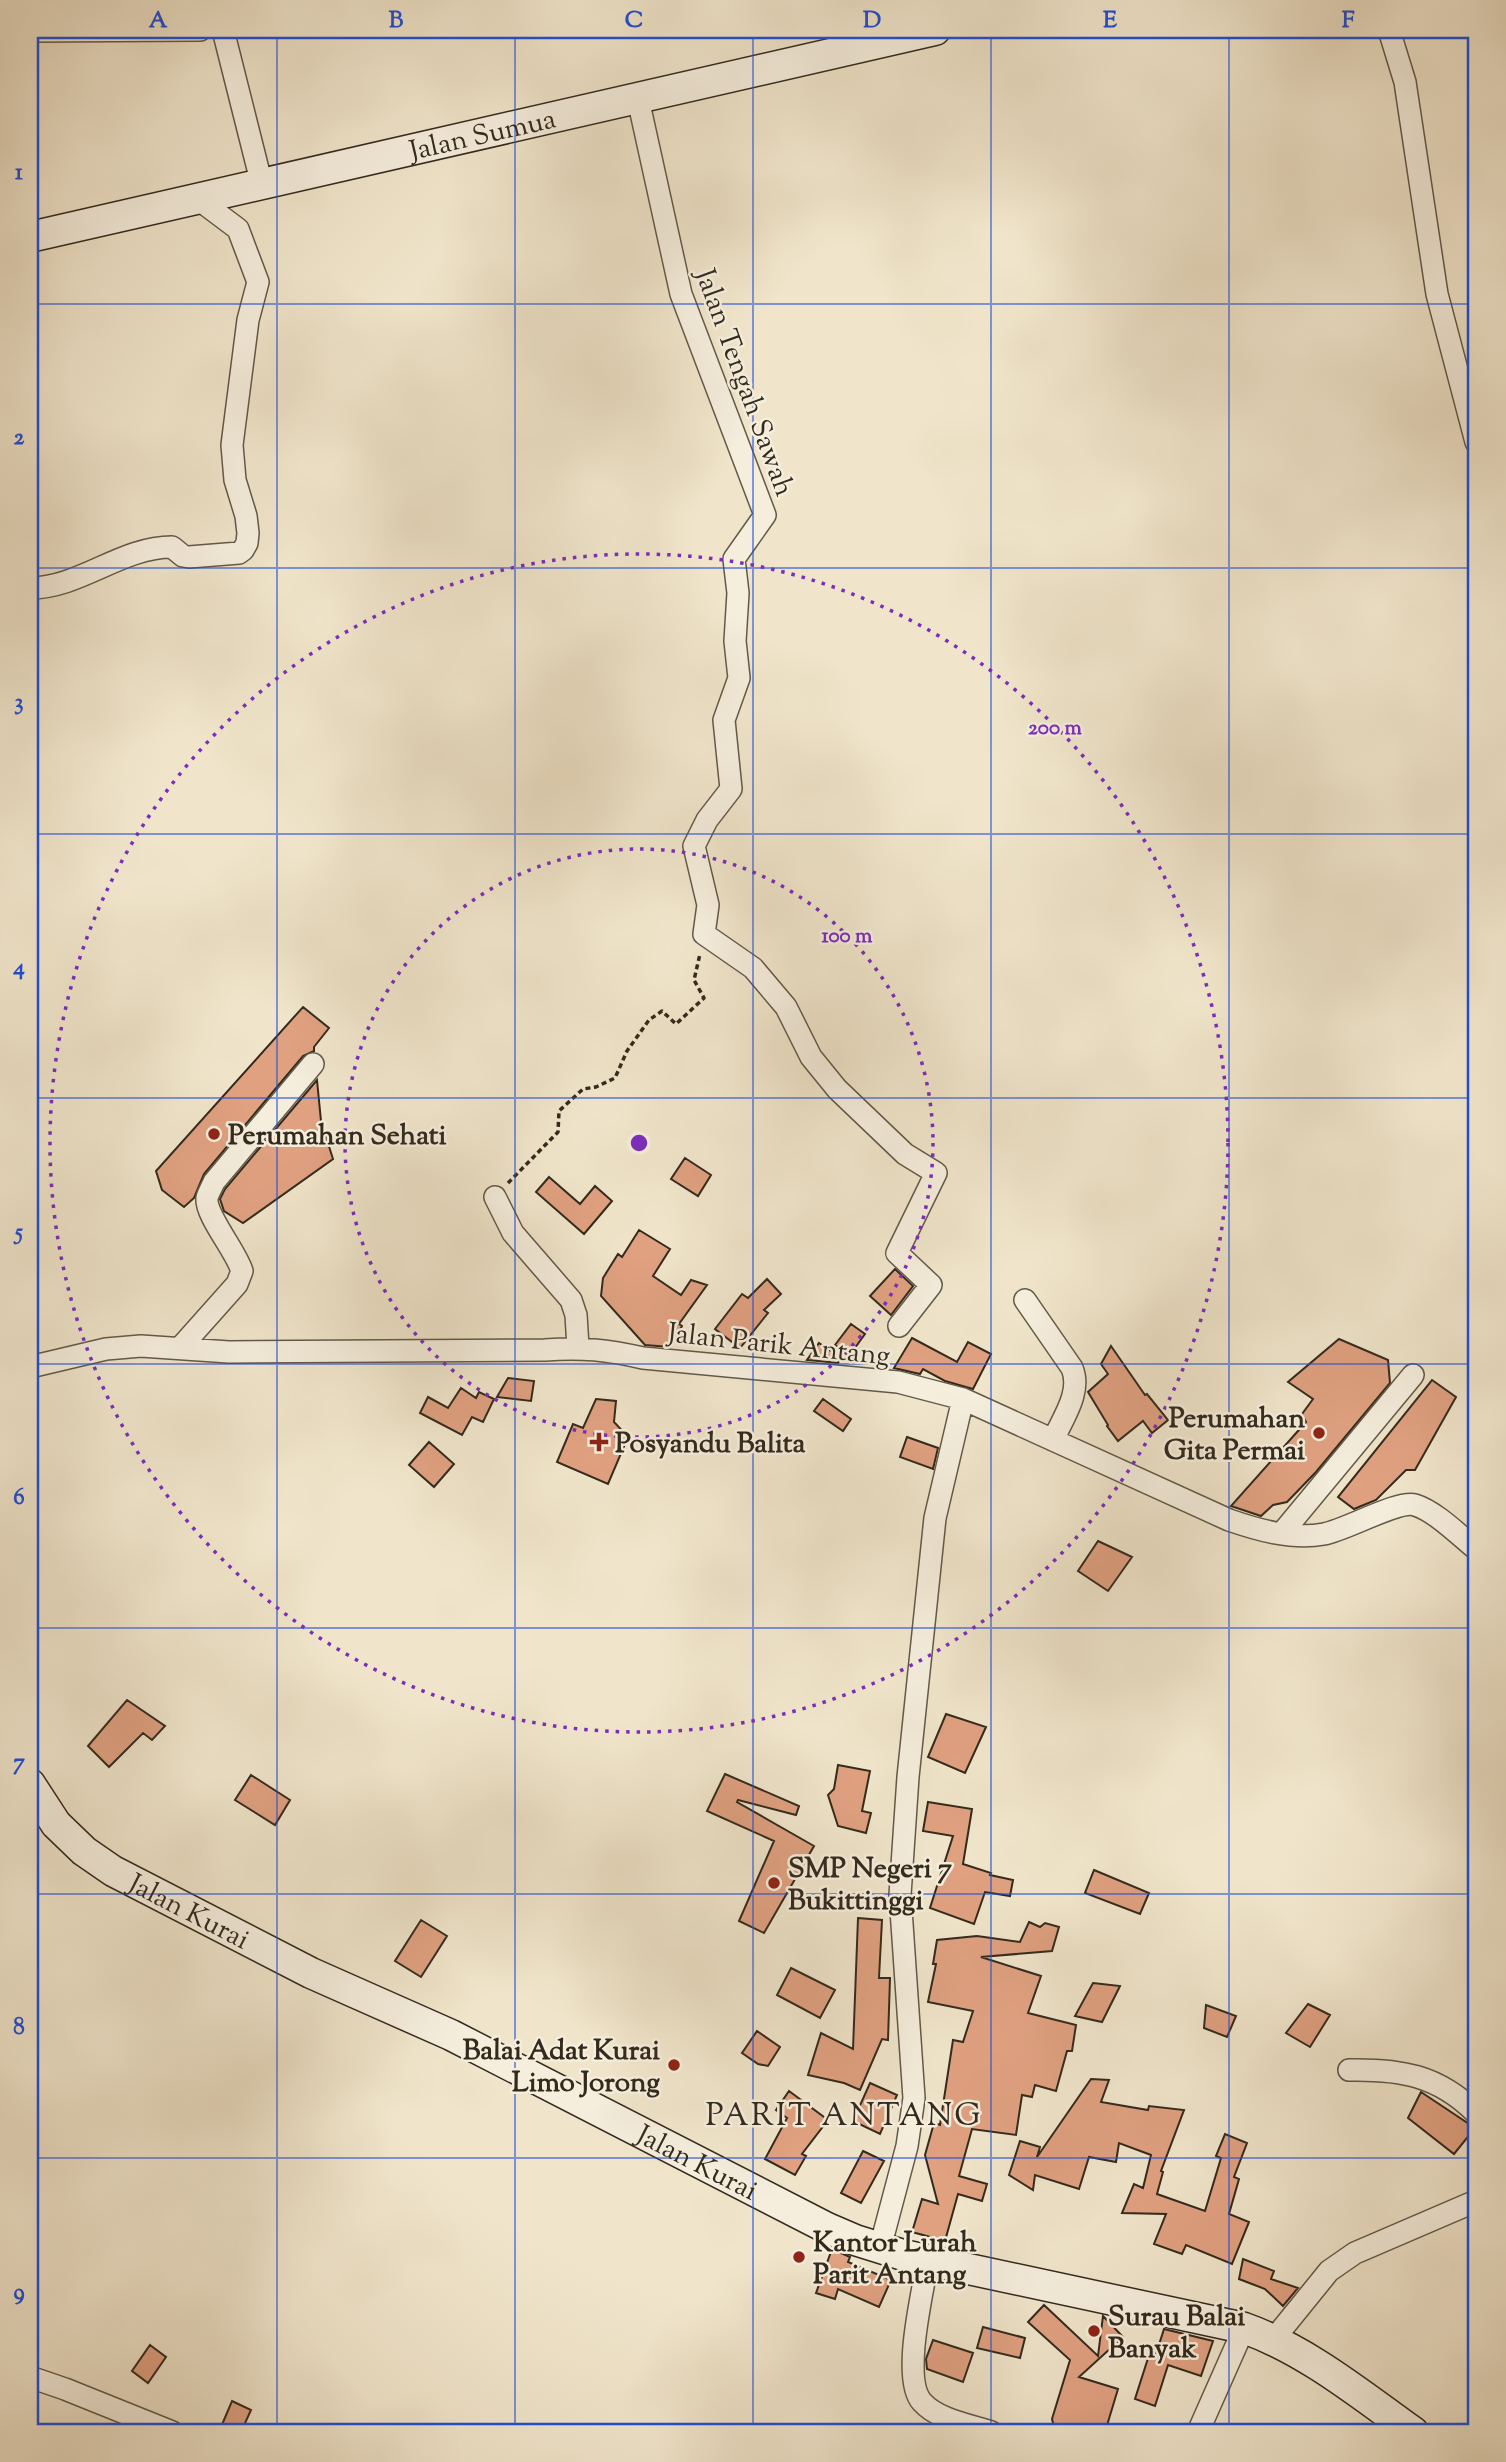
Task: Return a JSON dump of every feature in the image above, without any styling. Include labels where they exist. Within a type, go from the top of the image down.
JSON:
[{"type":"street","points":[[30,31],[200,30]]},
{"type":"street","points":[[223,30],[262,185]]},
{"type":"street","name":"Jalan Sumua","points":[[30,237],[934,30]]},
{"type":"street","points":[[1389,30],[1405,82],[1437,294],[1476,442]]},
{"type":"street","name":"Jalan Tengah Sawah","points":[[638,99],[681,294],[765,515],[734,559],[738,593],[735,641],[739,678],[724,720],[731,789],[706,820],[694,846],[708,905],[704,934]]},
{"type":"street","points":[[30,588],[46,588],[79,578],[108,564],[149,550],[172,547],[183,556],[189,557],[239,553],[247,543],[246,516],[235,480],[232,458],[246,333],[258,282],[238,229],[198,199]]},
{"type":"street","points":[[704,934],[753,968],[786,1007],[811,1057],[837,1089],[905,1154],[936,1172],[897,1253],[931,1285],[899,1326]]},
{"type":"street","points":[[180,1348],[236,1283],[242,1271],[238,1258],[208,1209],[207,1196],[214,1182],[313,1064]]},
{"type":"street","points":[[495,1197],[513,1233],[570,1300],[576,1315],[578,1347]]},
{"type":"street","points":[[1025,1300],[1076,1378],[1075,1390],[1053,1440]]},
{"type":"street","name":"Jalan Parik Antang","points":[[30,1367],[106,1349],[141,1346],[229,1352],[545,1350],[578,1347],[655,1359],[898,1382],[962,1399],[1229,1520],[1258,1530],[1323,1534],[1396,1507],[1413,1504],[1433,1515],[1476,1549]]},
{"type":"street","points":[[1282,1533],[1413,1375]]},
{"type":"street","points":[[880,2248],[907,2146],[914,2098],[900,1895],[908,1777],[935,1518],[962,1399]]},
{"type":"street","name":"Jalan Kurai","points":[[30,1784],[56,1824],[84,1851],[113,1871],[311,1973],[452,2035],[827,2228],[880,2248],[929,2260],[1244,2328],[1274,2339],[1413,2432]]},
{"type":"street","points":[[1349,2070],[1387,2069],[1422,2077],[1464,2101],[1476,2113]]},
{"type":"street","points":[[1274,2339],[1329,2271],[1355,2253],[1476,2201]]},
{"type":"street","points":[[929,2260],[916,2326],[914,2391],[923,2404],[937,2413],[991,2432]]},
{"type":"street","points":[[1198,2432],[1244,2328]]},
{"type":"street","points":[[30,2377],[172,2432]]},
{"type":"path","points":[[495,1197],[558,1132],[559,1111],[583,1089],[596,1087],[615,1078],[627,1051],[649,1020],[662,1011],[676,1024],[704,998],[694,980],[704,934]]},
{"type":"building","name":"Perumahan Sehati","points":[[303,1007],[329,1028],[314,1047],[314,1051],[303,1056],[204,1174],[194,1198],[184,1207],[162,1190],[156,1171]]},
{"type":"building","name":"Perumahan Sehati","points":[[317,1080],[321,1121],[333,1159],[243,1223],[224,1211],[220,1199],[225,1189]]},
{"type":"building","points":[[685,1158],[711,1175],[698,1196],[671,1179]]},
{"type":"building","points":[[549,1177],[580,1204],[595,1186],[612,1201],[584,1234],[536,1192]]},
{"type":"building","points":[[639,1230],[670,1249],[653,1276],[681,1295],[691,1280],[707,1285],[679,1324],[682,1326],[670,1347],[645,1345],[601,1296],[603,1278],[618,1254],[622,1257]]},
{"type":"building","points":[[895,1269],[913,1286],[891,1315],[870,1296]]},
{"type":"building","points":[[767,1279],[781,1294],[764,1310],[768,1313],[740,1348],[715,1329],[742,1294],[748,1298]]},
{"type":"building","points":[[851,1324],[865,1334],[849,1356],[835,1345]]},
{"type":"building","points":[[912,1338],[957,1362],[968,1342],[991,1354],[973,1389],[945,1381],[923,1369],[920,1374],[894,1368]]},
{"type":"building","name":"Perumahan Gita Permai","points":[[1339,1339],[1388,1360],[1390,1383],[1316,1472],[1287,1502],[1273,1505],[1261,1516],[1231,1506],[1306,1422],[1302,1414],[1313,1399],[1288,1382]]},
{"type":"building","points":[[819,1343],[841,1358],[838,1363],[807,1360]]},
{"type":"building","points":[[1111,1346],[1145,1395],[1147,1394],[1168,1420],[1152,1433],[1143,1421],[1118,1441],[1088,1392],[1108,1374],[1101,1364]]},
{"type":"building","points":[[508,1378],[534,1381],[531,1401],[497,1397]]},
{"type":"building","name":"Perumahan Gita Permai","points":[[1432,1380],[1456,1397],[1415,1470],[1406,1470],[1376,1500],[1354,1509],[1338,1497]]},
{"type":"building","points":[[461,1388],[476,1398],[479,1392],[494,1399],[483,1422],[472,1417],[462,1435],[420,1413],[428,1397],[448,1408]]},
{"type":"building","points":[[596,1399],[616,1401],[614,1422],[628,1437],[608,1484],[557,1462],[573,1424],[583,1428]]},
{"type":"building","points":[[823,1399],[851,1419],[843,1431],[814,1411]]},
{"type":"building","points":[[907,1437],[938,1448],[933,1469],[900,1457]]},
{"type":"building","points":[[429,1442],[454,1464],[434,1487],[409,1465]]},
{"type":"building","points":[[1098,1541],[1132,1557],[1108,1591],[1078,1571]]},
{"type":"building","points":[[127,1700],[165,1726],[152,1740],[143,1733],[109,1767],[88,1746]]},
{"type":"building","points":[[946,1714],[986,1727],[965,1773],[928,1757]]},
{"type":"building","points":[[838,1765],[870,1771],[862,1811],[871,1813],[866,1833],[838,1826],[828,1795],[834,1789]]},
{"type":"building","name":"SMP Negeri 7 Bukittinggi","points":[[725,1774],[799,1806],[796,1815],[738,1800],[737,1802],[814,1846],[764,1933],[739,1921],[774,1841],[707,1811]]},
{"type":"building","points":[[251,1775],[290,1800],[275,1825],[235,1800]]},
{"type":"building","points":[[928,1802],[972,1809],[963,1864],[991,1873],[990,1875],[1013,1880],[1010,1896],[985,1892],[974,1924],[930,1908],[953,1836],[923,1831]]},
{"type":"building","points":[[1094,1870],[1149,1893],[1140,1914],[1085,1893]]},
{"type":"building","points":[[858,1918],[882,1920],[879,1978],[890,1978],[888,2040],[882,2039],[860,2090],[844,2083],[808,2075],[821,2033],[853,2049]]},
{"type":"building","points":[[421,1920],[447,1936],[421,1977],[395,1961]]},
{"type":"building","points":[[1029,1922],[1040,1927],[1045,1923],[1059,1927],[1052,1951],[981,1957],[1041,1976],[1028,2013],[1076,2025],[1072,2051],[1067,2051],[1056,2091],[1035,2085],[1032,2097],[1022,2095],[1016,2135],[972,2129],[959,2176],[987,2184],[982,2201],[958,2194],[945,2241],[912,2232],[922,2199],[938,2204],[925,2155],[934,2123],[940,2125],[953,2040],[963,2042],[973,2011],[928,2002],[936,1964],[933,1964],[937,1940],[977,1936],[1020,1942]]},
{"type":"building","points":[[791,1968],[835,1990],[820,2018],[777,1995]]},
{"type":"building","points":[[1093,1983],[1120,1986],[1102,2022],[1075,2016]]},
{"type":"building","points":[[1308,2004],[1330,2015],[1310,2047],[1286,2033]]},
{"type":"building","points":[[1206,2005],[1236,2016],[1227,2037],[1204,2028]]},
{"type":"building","points":[[757,2031],[780,2047],[768,2066],[758,2064],[742,2053]]},
{"type":"building","points":[[1091,2079],[1109,2080],[1101,2102],[1148,2110],[1149,2106],[1184,2110],[1161,2171],[1163,2172],[1157,2194],[1205,2211],[1221,2158],[1216,2156],[1225,2134],[1247,2143],[1234,2177],[1239,2179],[1229,2214],[1249,2222],[1232,2264],[1186,2245],[1182,2254],[1154,2244],[1166,2214],[1122,2213],[1134,2184],[1143,2188],[1151,2155],[1119,2143],[1116,2162],[1089,2157],[1079,2189],[1035,2175],[1033,2190],[1009,2175],[1020,2141],[1040,2147],[1037,2157]]},
{"type":"building","points":[[870,2083],[897,2095],[880,2134],[853,2121]]},
{"type":"building","points":[[789,2091],[828,2120],[802,2154],[806,2156],[795,2175],[765,2159],[787,2118],[776,2110]]},
{"type":"building","points":[[1421,2092],[1475,2128],[1454,2154],[1408,2118]]},
{"type":"building","points":[[863,2151],[884,2161],[861,2203],[841,2193]]},
{"type":"building","points":[[832,2249],[850,2257],[848,2262],[891,2280],[879,2307],[838,2289],[835,2299],[816,2293]]},
{"type":"building","points":[[1243,2259],[1274,2271],[1271,2279],[1298,2288],[1283,2306],[1265,2289],[1239,2279]]},
{"type":"building","points":[[1044,2305],[1098,2356],[1103,2316],[1123,2337],[1079,2377],[1118,2389],[1105,2432],[1070,2432],[1054,2427],[1052,2419],[1070,2360],[1028,2322]]},
{"type":"building","points":[[983,2327],[1025,2338],[1020,2358],[977,2348]]},
{"type":"building","points":[[1164,2329],[1213,2341],[1201,2376],[1168,2365],[1155,2406],[1135,2399],[1150,2352],[1156,2354]]},
{"type":"building","points":[[933,2340],[973,2353],[963,2382],[927,2369],[926,2359]]},
{"type":"building","points":[[150,2345],[166,2357],[148,2383],[132,2371]]},
{"type":"building","points":[[232,2401],[251,2410],[241,2432],[221,2427]]},
{"type":"place","name":"Perumahan Sehati","points":[[214,1134]]},
{"type":"place","name":"Perumahan Gita Permai","points":[[1319,1433]]},
{"type":"place","name":"Posyandu Balita","points":[[599,1442]]},
{"type":"place","name":"SMP Negeri 7 Bukittinggi","points":[[774,1883]]},
{"type":"place","name":"Balai Adat Kurai Limo Jorong","points":[[674,2065]]},
{"type":"place","name":"Kantor Lurah Parit Antang","points":[[799,2257]]},
{"type":"place","name":"Surau Balai Banyak","points":[[1094,2331]]},
{"type":"district","name":"PARIT ANTANG","points":[[844,2114]]}]
